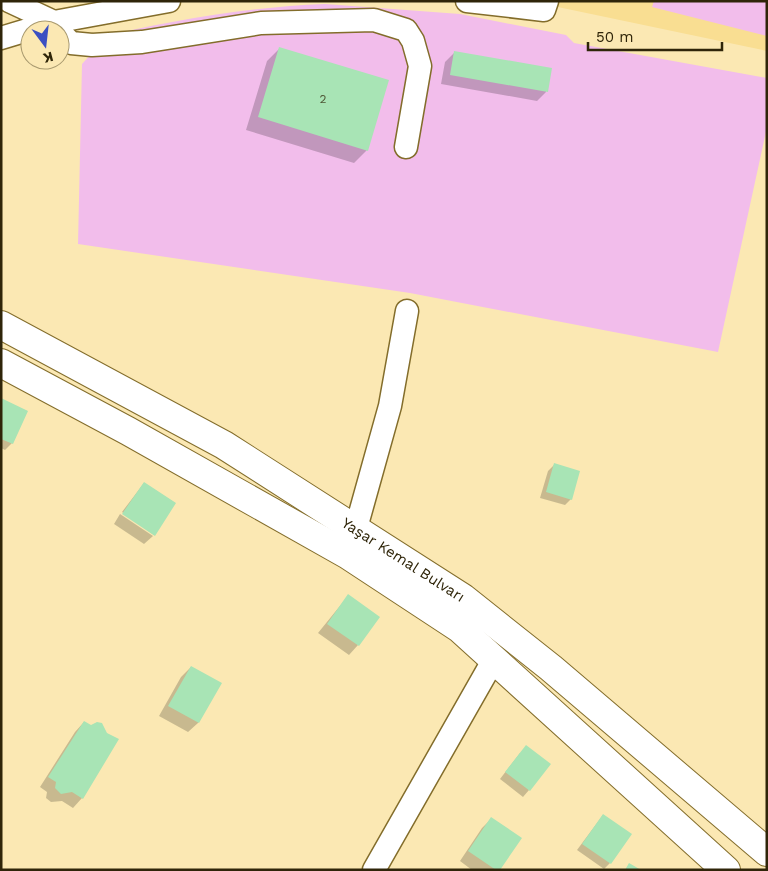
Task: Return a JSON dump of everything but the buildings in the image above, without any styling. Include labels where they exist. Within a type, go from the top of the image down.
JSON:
[{"type":"main road","name":"Yaşar Kemal Bulvarı","points":[[1,325],[224,445],[463,598],[551,668],[767,852]]},
{"type":"main road","name":"Yaşar Kemal Bulvarı","points":[[1,363],[128,431],[348,554],[459,628],[726,870]]},
{"type":"street","points":[[9,1],[43,20]]},
{"type":"street","points":[[70,25],[169,1]]},
{"type":"street","points":[[467,1],[546,6]]},
{"type":"street","points":[[70,42],[92,45],[142,42],[261,23],[374,20],[406,30],[413,41],[420,66],[406,147]]},
{"type":"street","points":[[1,38],[20,35]]},
{"type":"street","points":[[356,528],[390,406],[407,311]]},
{"type":"street","points":[[374,870],[494,659]]},
{"type":"shaded area","points":[[535,1],[767,1],[767,51],[553,6]]},
{"type":"shaded area","points":[[654,1],[767,1],[767,36],[652,7]]},
{"type":"shaded area","points":[[325,4],[460,14],[566,35],[574,43],[767,78],[767,127],[718,352],[410,293],[78,244],[82,64],[92,53],[93,39],[150,26],[208,16],[266,8]]}]
